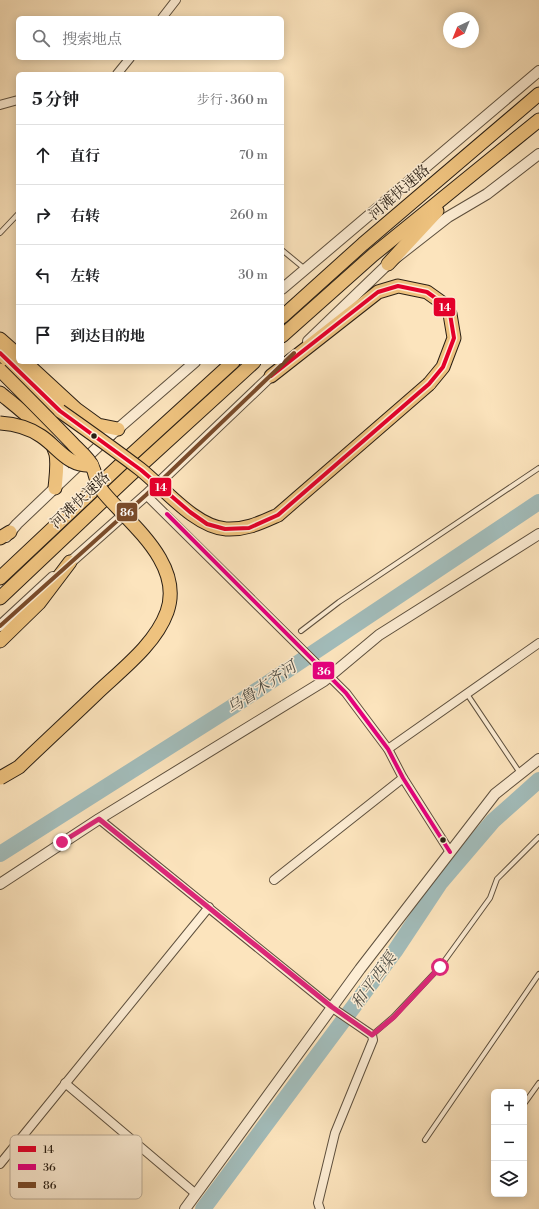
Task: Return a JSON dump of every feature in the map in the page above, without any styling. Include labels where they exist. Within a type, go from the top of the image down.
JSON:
[{"type":"highway","name":"河滩快速路","points":[[284,315],[363,244],[539,94]]},
{"type":"highway","name":"河滩快速路","points":[[284,334],[373,254],[539,120]]},
{"type":"highway","points":[[388,264],[463,181]]},
{"type":"highway","points":[[0,353],[60,411],[141,470],[190,512],[207,524],[225,529],[249,528],[278,515],[429,384],[443,367],[454,338],[450,314],[441,302],[427,292],[398,286],[378,292],[271,376]]},
{"type":"highway","points":[[0,339],[16,353]]},
{"type":"highway","points":[[27,364],[76,409],[98,425],[114,432]]},
{"type":"highway","name":"河滩快速路","points":[[0,578],[119,466],[231,364]]},
{"type":"highway","name":"河滩快速路","points":[[0,598],[128,476],[252,364]]},
{"type":"highway","points":[[0,370],[92,465],[96,480],[103,492],[143,536],[167,572],[171,591],[167,612],[156,633],[136,656],[20,766],[0,778]]},
{"type":"highway","points":[[0,393],[47,436],[56,454],[55,488]]},
{"type":"highway","points":[[0,423],[16,424],[40,435],[70,461],[81,466],[92,465]]},
{"type":"highway","points":[[0,641],[39,603],[70,562]]},
{"type":"main road","points":[[0,346],[16,360]]},
{"type":"main road","points":[[20,364],[69,413],[94,431],[114,432]]},
{"type":"main road","points":[[0,376],[50,424],[60,440],[64,451],[64,467],[55,488]]},
{"type":"street","points":[[164,16],[176,0]]},
{"type":"street","points":[[119,72],[128,60]]},
{"type":"street","points":[[284,287],[539,71]]},
{"type":"street","points":[[0,105],[16,101]]},
{"type":"street","points":[[284,364],[388,264],[448,217],[487,194],[539,154]]},
{"type":"street","points":[[0,544],[5,535],[114,432],[193,364]]},
{"type":"street","points":[[0,626],[146,494],[284,364]]},
{"type":"street","points":[[146,494],[298,643],[346,693],[388,749],[403,778],[450,852]]},
{"type":"street","points":[[0,884],[327,672],[379,636],[539,534]]},
{"type":"street","points":[[388,749],[539,643]]},
{"type":"street","points":[[185,1209],[332,1007],[495,794],[539,759]]},
{"type":"street","points":[[274,880],[403,778]]},
{"type":"street","points":[[99,819],[332,1007],[369,1033],[373,1040],[334,1133],[318,1203],[320,1209]]},
{"type":"street","points":[[24,1135],[209,907]]},
{"type":"street","points":[[65,1084],[126,1135]]},
{"type":"street","points":[[142,1149],[196,1194]]},
{"type":"street","points":[[0,1164],[10,1152]]},
{"type":"lane","points":[[0,232],[16,216]]},
{"type":"lane","points":[[284,252],[305,270]]},
{"type":"lane","points":[[301,631],[339,602],[539,468]]},
{"type":"lane","points":[[467,694],[521,774]]},
{"type":"lane","points":[[369,1033],[394,1017],[440,967],[490,898],[497,879],[539,838]]},
{"type":"lane","points":[[426,1140],[539,974]]},
{"type":"lane","points":[[527,1100],[539,1083]]},
{"type":"waterway","name":"乌鲁木齐河","points":[[0,854],[232,707],[539,502]]},
{"type":"waterway","name":"和平西渠","points":[[203,1209],[395,951],[440,883],[493,821],[539,780]]},
{"type":"transit line","name":"14","points":[[0,353],[60,411],[141,470],[190,512],[207,524],[225,529],[249,528],[278,515],[429,384],[443,367],[454,338],[450,314],[441,302],[427,292],[398,286],[378,292],[271,376]]},
{"type":"transit line","name":"86","points":[[284,363],[294,353]]},
{"type":"transit line","name":"86","points":[[0,626],[146,495],[283,364]]},
{"type":"transit line","name":"36","points":[[167,514],[346,693],[388,749],[403,778],[450,852]]},
{"type":"route","points":[[62,842],[99,819],[332,1007],[367,1030],[372,1035],[394,1017],[440,967]]}]
